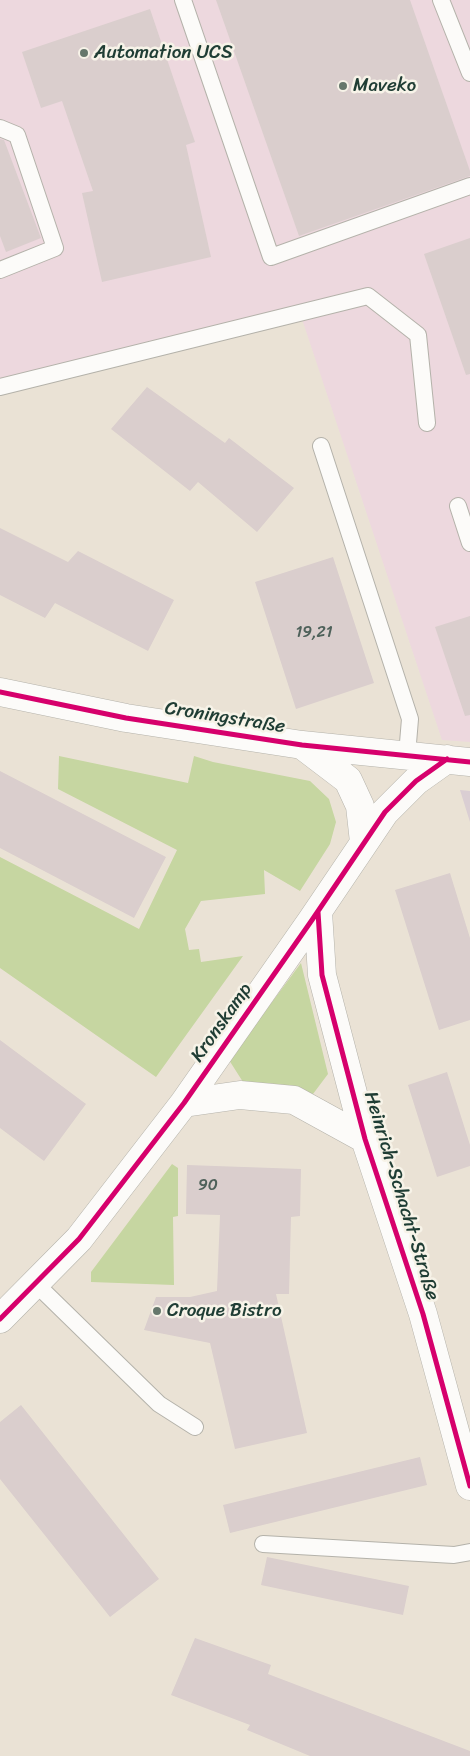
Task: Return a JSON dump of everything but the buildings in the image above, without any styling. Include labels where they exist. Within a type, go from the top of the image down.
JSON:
[{"type":"street","name":"Croningstraße","points":[[0,692],[126,718],[302,745],[459,760]]},
{"type":"street","points":[[302,745],[348,780],[360,806],[364,842]]},
{"type":"street","name":"Kronskamp","points":[[0,1319],[79,1238],[184,1103],[318,912],[385,812],[416,781],[459,760]]},
{"type":"street","name":"Heinrich-Schacht-Straße","points":[[318,912],[322,975],[365,1139],[423,1314],[470,1486]]},
{"type":"street","name":"Heinrich-Schacht-Straße","points":[[184,1103],[240,1095],[294,1100],[365,1139]]},
{"type":"lane","points":[[183,0],[271,257],[470,186]]},
{"type":"lane","points":[[441,0],[470,73]]},
{"type":"lane","points":[[0,128],[17,135],[55,248],[0,270]]},
{"type":"lane","points":[[0,387],[368,296],[418,334],[427,423]]},
{"type":"lane","points":[[321,446],[410,719],[407,755]]},
{"type":"lane","points":[[458,506],[470,543]]},
{"type":"lane","points":[[35,1283],[158,1404],[195,1428]]},
{"type":"lane","points":[[263,1544],[454,1555],[470,1552]]},
{"type":"shaded area","points":[[0,0],[470,0],[470,742],[442,740],[300,313],[0,391]]},
{"type":"shaded area","points":[[460,790],[470,791],[470,822]]},
{"type":"green space","points":[[59,756],[188,783],[194,756],[213,762],[310,781],[329,799],[336,822],[330,844],[300,891],[264,870],[265,894],[201,901],[185,929],[189,950],[199,949],[201,962],[243,956],[156,1077],[0,968],[0,857],[139,929],[177,850],[58,789]]},
{"type":"green space","points":[[301,963],[328,1074],[313,1094],[276,1084],[243,1082],[229,1060]]},
{"type":"green space","points":[[172,1164],[178,1168],[178,1216],[173,1217],[174,1285],[91,1282],[91,1272]]},
{"type":"cycle path","points":[[0,692],[126,718],[302,745],[470,762]]},
{"type":"cycle path","points":[[0,1319],[79,1239],[184,1103],[385,812],[416,781],[447,759]]},
{"type":"cycle path","points":[[318,912],[322,975],[365,1139],[423,1314],[470,1486]]},
{"type":"place","name":"Automation UCS","points":[[84,53]]},
{"type":"place","name":"Maveko","points":[[343,86]]},
{"type":"place","name":"Croque Bistro","points":[[157,1311]]}]
